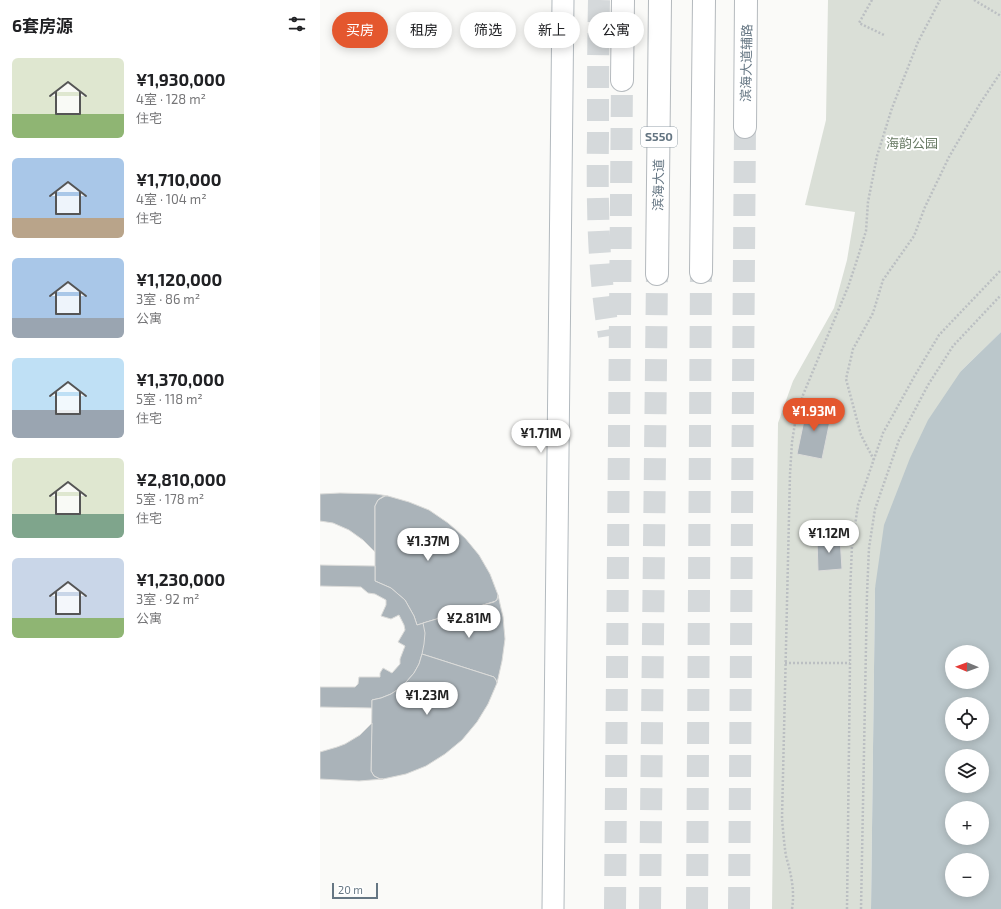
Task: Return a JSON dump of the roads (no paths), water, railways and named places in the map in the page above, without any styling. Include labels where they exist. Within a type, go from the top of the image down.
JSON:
[{"type":"main road","points":[[622,80],[623,0]]},
{"type":"main road","name":"滨海大道","points":[[657,274],[660,0]]},
{"type":"main road","points":[[701,272],[704,0]]},
{"type":"main road","name":"滨海大道辅路","points":[[745,126],[746,1]]},
{"type":"street","points":[[553,909],[562,0]]},
{"type":"tunnel","points":[[599,0],[598,212],[602,287],[609,336]]},
{"type":"tunnel","points":[[615,909],[622,80]]},
{"type":"tunnel","points":[[739,909],[745,127]]},
{"type":"tunnel","points":[[697,909],[701,272]]},
{"type":"tunnel","points":[[650,909],[657,274]]},
{"type":"park label","name":"海韵公园","points":[[912,143]]}]
